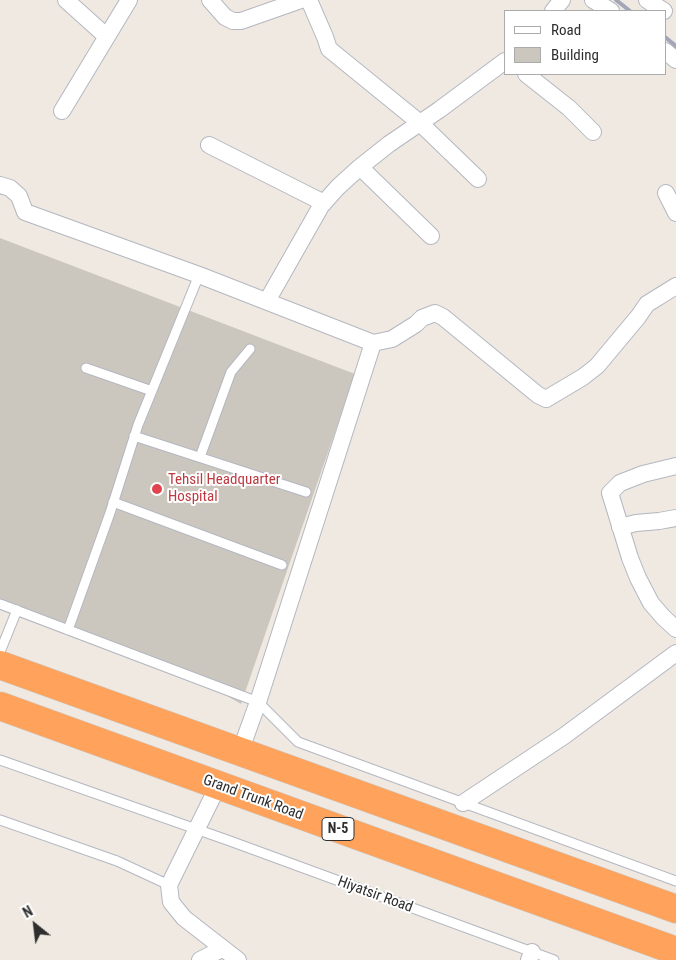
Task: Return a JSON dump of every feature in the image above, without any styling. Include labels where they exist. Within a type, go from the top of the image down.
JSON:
[{"type":"highway","points":[[0,666],[676,909]]},
{"type":"highway","name":"Grand Trunk Road","points":[[0,706],[676,951]]},
{"type":"street","points":[[66,0],[106,36]]},
{"type":"street","points":[[62,111],[129,0]]},
{"type":"street","points":[[210,0],[225,17],[233,21],[241,21],[301,0]]},
{"type":"street","points":[[309,0],[329,49],[420,123],[478,179]]},
{"type":"street","points":[[553,10],[562,0]]},
{"type":"street","points":[[593,0],[609,10]]},
{"type":"street","points":[[647,0],[661,10]]},
{"type":"street","points":[[666,52],[676,60]]},
{"type":"street","points":[[267,301],[321,206],[338,187],[389,144],[503,62]]},
{"type":"street","points":[[527,75],[569,108],[593,132]]},
{"type":"street","points":[[209,146],[324,203]]},
{"type":"street","points":[[360,167],[431,236]]},
{"type":"street","points":[[0,185],[10,188],[19,196],[25,212],[200,275],[373,343],[392,339],[422,318],[435,313],[443,317],[538,395],[546,399],[583,377],[597,366],[647,304],[676,286]]},
{"type":"street","points":[[666,192],[676,213]]},
{"type":"street","points":[[240,752],[258,702],[373,343]]},
{"type":"street","points":[[676,466],[643,474],[620,484],[610,493],[638,578],[651,603],[676,629]]},
{"type":"street","points":[[620,526],[676,518]]},
{"type":"street","points":[[462,803],[564,736],[676,653]]},
{"type":"street","points":[[218,786],[169,885],[171,902],[184,918],[238,960]]},
{"type":"street","points":[[200,960],[222,949]]},
{"type":"lane","points":[[68,630],[134,436],[200,275]]},
{"type":"lane","points":[[200,457],[232,372],[250,349]]},
{"type":"lane","points":[[86,368],[152,390]]},
{"type":"lane","points":[[134,436],[306,492]]},
{"type":"lane","points":[[113,502],[282,565]]},
{"type":"lane","points":[[0,604],[258,702],[298,742],[676,881]]},
{"type":"lane","points":[[0,652],[17,610]]},
{"type":"lane","name":"Hiyatsir Road","points":[[0,760],[197,830],[531,956],[554,960]]},
{"type":"lane","points":[[0,820],[117,861],[169,885]]},
{"type":"building","name":"Tehsil Headquarter Hospital","points":[[0,238],[355,374],[241,704],[201,681],[0,605]]},
{"type":"railway","points":[[616,0],[629,10]]},
{"type":"railway","points":[[666,38],[676,46]]},
{"type":"place","name":"Tehsil Headquarter Hospital","points":[[157,489]]}]
